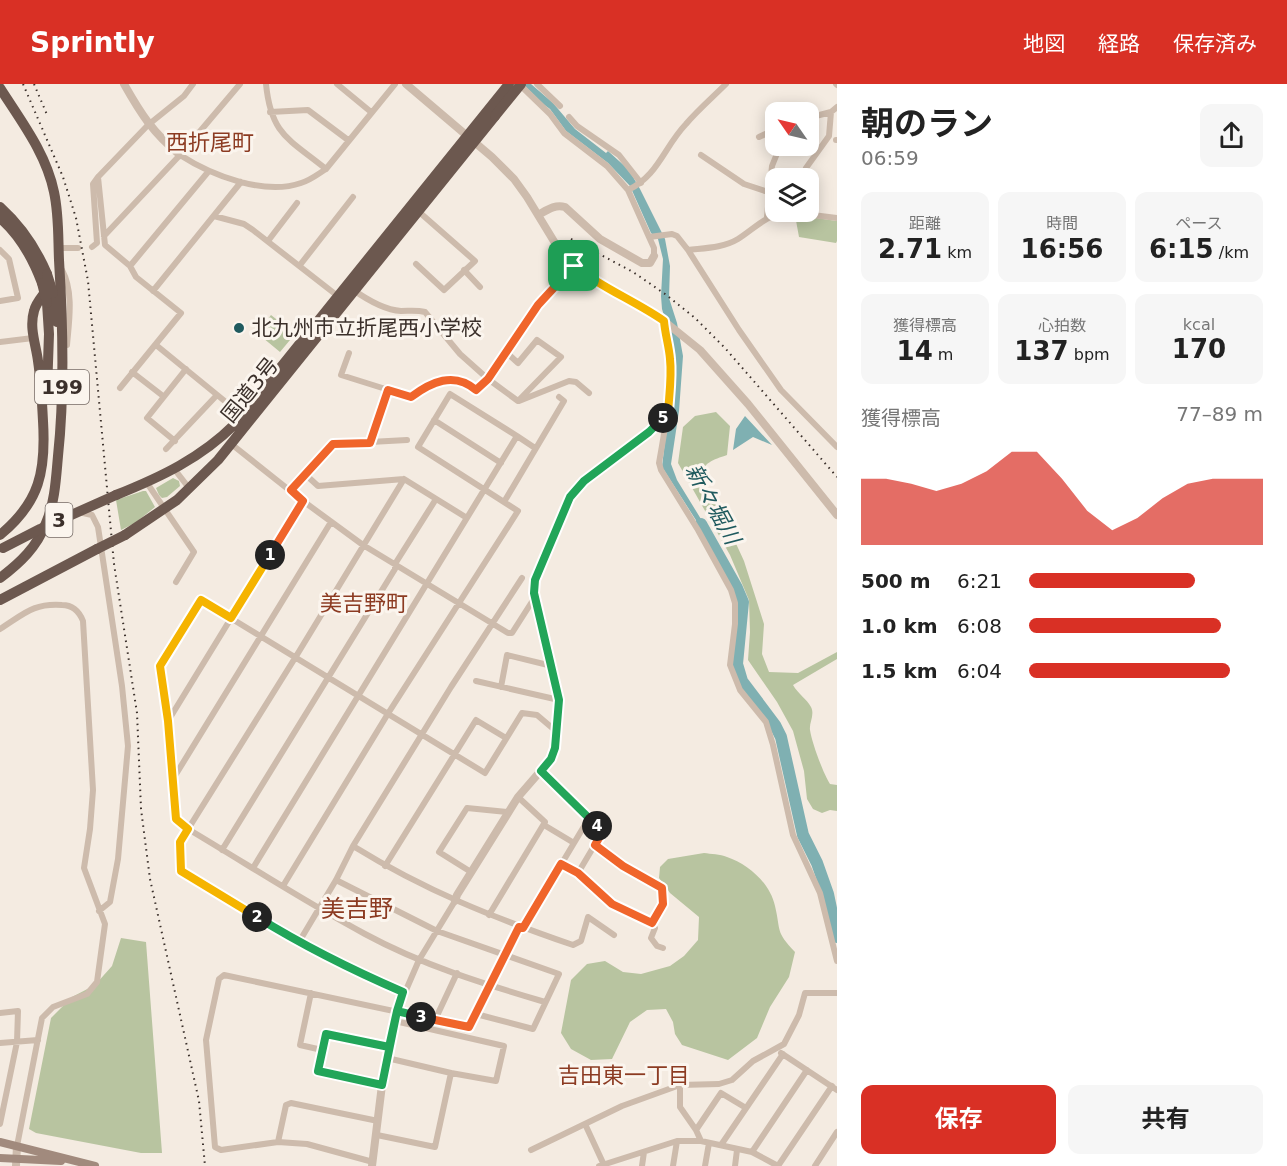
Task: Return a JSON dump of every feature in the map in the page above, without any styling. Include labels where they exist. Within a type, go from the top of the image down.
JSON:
[{"type":"highway","name":"国道3号","points":[[491,113],[509,84]]},
{"type":"highway","name":"国道3号","points":[[0,601],[125,535],[164,510],[190,489],[232,444],[351,288],[491,113],[519,84]]},
{"type":"highway","name":"199","points":[[0,88],[40,151],[45,163],[57,207],[63,312],[59,447],[54,493],[49,514],[36,543],[0,579]]},
{"type":"highway","name":"国道3号","points":[[2,549],[40,529],[175,470],[223,436],[243,416],[339,297],[351,288],[418,211],[470,139]]},
{"type":"highway","name":"199","points":[[0,207],[22,229],[35,249],[57,335],[52,491],[49,514]]},
{"type":"highway","name":"199","points":[[0,218],[22,245],[44,279]]},
{"type":"highway","name":"199","points":[[0,535],[18,519],[32,499],[41,477],[45,452],[49,334],[47,297],[59,258]]},
{"type":"highway","name":"199","points":[[45,452],[40,377],[33,338],[33,312],[47,297]]},
{"type":"main road","points":[[0,1142],[95,1166]]},
{"type":"main road","points":[[0,1158],[16,1162],[74,1161]]},
{"type":"street","points":[[124,84],[148,125],[162,141],[180,155],[208,172],[241,182],[284,187],[311,179],[326,169],[395,84]]},
{"type":"street","points":[[92,247],[97,243],[93,184],[148,125],[184,96],[194,84]]},
{"type":"street","points":[[104,236],[180,155],[240,84]]},
{"type":"street","points":[[266,84],[274,123],[282,134],[326,169]]},
{"type":"street","points":[[337,84],[371,112]]},
{"type":"street","points":[[406,84],[514,179],[555,243],[574,266],[605,288],[637,303],[700,350],[748,404],[837,515]]},
{"type":"street","points":[[519,84],[550,114],[564,133],[607,166],[628,190],[652,236],[654,256],[650,262],[642,263],[600,239],[566,207],[559,205],[538,215]]},
{"type":"street","points":[[537,84],[560,106]]},
{"type":"street","points":[[628,190],[641,183],[653,170],[685,124],[726,84]]},
{"type":"street","points":[[819,115],[831,112],[837,107]]},
{"type":"street","points":[[270,112],[308,110],[348,140]]},
{"type":"street","points":[[806,168],[829,136],[831,112]]},
{"type":"street","points":[[569,117],[577,126],[618,155],[641,183]]},
{"type":"street","points":[[759,137],[765,134]]},
{"type":"street","points":[[701,155],[744,184],[765,191]]},
{"type":"street","points":[[130,266],[208,172]]},
{"type":"street","points":[[98,177],[105,245],[130,266],[136,277],[181,313],[120,388]]},
{"type":"street","points":[[153,291],[241,182]]},
{"type":"street","points":[[300,266],[353,197]]},
{"type":"street","points":[[268,241],[297,203]]},
{"type":"street","points":[[416,264],[444,290],[475,261],[418,211]]},
{"type":"street","points":[[214,216],[244,224],[339,297]]},
{"type":"street","points":[[819,216],[837,218]]},
{"type":"street","points":[[688,250],[719,246],[737,240],[765,219]]},
{"type":"street","points":[[652,236],[672,234],[677,236],[781,390],[837,447]]},
{"type":"street","points":[[59,258],[78,248]]},
{"type":"street","points":[[0,250],[9,259],[18,298],[0,300]]},
{"type":"street","points":[[0,260],[9,259]]},
{"type":"street","points":[[349,353],[340,375],[411,397],[432,383],[453,379],[468,383],[476,390],[488,379],[538,305],[574,266]]},
{"type":"street","points":[[464,270],[480,287]]},
{"type":"street","points":[[351,288],[388,308],[425,312],[460,354],[518,401]]},
{"type":"street","points":[[664,321],[664,333],[670,358],[668,413],[659,463],[731,590],[735,603],[735,624],[730,665],[740,690],[766,722],[793,835],[820,893],[837,961]]},
{"type":"street","points":[[0,342],[33,338]]},
{"type":"street","points":[[506,352],[518,363],[537,340],[561,357],[518,401]]},
{"type":"street","points":[[156,345],[243,416]]},
{"type":"street","points":[[175,441],[147,418],[186,369]]},
{"type":"street","points":[[132,372],[163,396]]},
{"type":"street","points":[[518,401],[568,381],[576,382],[589,393]]},
{"type":"street","points":[[370,443],[388,390]]},
{"type":"street","points":[[166,449],[217,394]]},
{"type":"street","points":[[283,886],[518,511],[418,447],[450,394],[535,448]]},
{"type":"street","points":[[504,502],[564,401],[559,398]]},
{"type":"street","points":[[589,818],[521,928],[469,1027],[397,1011],[224,975],[219,979],[206,1040],[213,1144],[218,1150],[278,1142],[307,1144],[373,1164],[382,1085],[397,1011],[403,992],[419,960],[507,812],[551,759],[556,743],[559,700],[535,597],[535,580],[570,497],[584,481],[649,432],[668,413]]},
{"type":"street","points":[[434,420],[501,463]]},
{"type":"street","points":[[223,436],[303,501],[363,545],[508,633],[512,633],[535,597]]},
{"type":"street","points":[[253,868],[517,436]]},
{"type":"street","points":[[291,490],[333,444],[407,440]]},
{"type":"street","points":[[175,470],[190,489]]},
{"type":"street","points":[[306,475],[318,486],[404,479],[467,518]]},
{"type":"street","points":[[403,992],[349,969],[299,942],[181,871],[180,842],[404,479]]},
{"type":"street","points":[[147,483],[194,552],[176,582]]},
{"type":"street","points":[[222,850],[436,499]]},
{"type":"street","points":[[168,721],[303,501]]},
{"type":"street","points":[[49,514],[88,513],[95,518],[122,686],[128,746],[122,827],[110,902],[99,911]]},
{"type":"street","points":[[172,780],[331,522]]},
{"type":"street","points":[[299,942],[336,880],[353,846],[421,735],[522,578]]},
{"type":"street","points":[[545,1002],[491,986],[419,960],[366,935],[222,850],[176,819],[168,721],[160,666],[201,600],[485,773],[522,713],[537,715],[556,732]]},
{"type":"street","points":[[0,628],[35,607],[47,604],[67,605],[75,608],[83,621],[93,790],[84,868],[105,924],[97,982],[87,994],[49,1010],[42,1018],[16,1162]]},
{"type":"street","points":[[501,687],[507,655],[552,666]]},
{"type":"street","points":[[476,681],[559,700]]},
{"type":"street","points":[[385,866],[476,720],[506,738]]},
{"type":"street","points":[[541,771],[603,831],[578,873]]},
{"type":"street","points":[[489,915],[545,822],[518,797]]},
{"type":"street","points":[[471,872],[439,852],[467,807],[507,812]]},
{"type":"street","points":[[544,825],[574,843]]},
{"type":"street","points":[[595,845],[623,866],[662,888],[663,904],[652,923]]},
{"type":"street","points":[[353,846],[385,866],[455,901],[521,928],[573,945],[581,941],[588,917],[614,934]]},
{"type":"street","points":[[561,864],[578,873],[612,904],[652,923],[655,928],[651,938],[652,942],[663,948]]},
{"type":"street","points":[[336,880],[436,931],[559,974],[533,1029],[476,1014]]},
{"type":"street","points":[[435,1020],[457,972]]},
{"type":"street","points":[[311,993],[300,1044],[322,1050]]},
{"type":"street","points":[[531,1150],[622,1106],[680,1085],[719,1084],[732,1080],[753,1061],[784,1044],[794,1028],[805,993],[837,993]]},
{"type":"street","points":[[0,1013],[18,1011],[17,1042],[0,1124]]},
{"type":"street","points":[[387,1058],[496,1081],[504,1046],[395,1021]]},
{"type":"street","points":[[382,1085],[318,1071],[326,1034],[389,1047]]},
{"type":"street","points":[[0,1043],[38,1040]]},
{"type":"street","points":[[585,1124],[605,1165],[677,1141],[700,1141],[752,1152],[767,1163],[778,1166],[835,1088],[776,1049]]},
{"type":"street","points":[[721,1145],[783,1054]]},
{"type":"street","points":[[752,1152],[807,1070]]},
{"type":"street","points":[[377,1135],[435,1147],[451,1073]]},
{"type":"street","points":[[680,1085],[680,1107],[696,1130],[700,1141]]},
{"type":"street","points":[[696,1130],[721,1093],[746,1108]]},
{"type":"street","points":[[278,1142],[286,1105],[291,1103],[378,1121]]},
{"type":"street","points":[[814,1166],[837,1132]]},
{"type":"street","points":[[673,1166],[677,1141]]},
{"type":"street","points":[[705,1166],[709,1143]]},
{"type":"street","points":[[735,1166],[737,1150]]},
{"type":"street","points":[[642,1166],[644,1152]]},
{"type":"green space","points":[[819,218],[837,221],[836,243],[799,237],[796,222],[819,222]]},
{"type":"green space","points":[[271,315],[295,334],[280,352],[257,333]]},
{"type":"green space","points":[[716,412],[730,426],[727,455],[706,465],[700,478],[721,511],[744,561],[764,624],[762,654],[769,672],[798,673],[837,652],[837,659],[793,685],[812,710],[811,736],[827,779],[830,784],[837,785],[837,811],[830,810],[822,813],[813,809],[807,799],[804,771],[793,731],[777,702],[748,660],[749,600],[730,555],[678,463],[683,427],[695,416]]},
{"type":"green space","points":[[173,478],[179,481],[180,486],[167,497],[162,498],[156,488]]},
{"type":"green space","points":[[146,491],[155,507],[135,523],[121,530],[116,500]]},
{"type":"green space","points":[[704,853],[735,860],[763,882],[775,906],[781,935],[795,952],[789,977],[770,1007],[757,1038],[728,1060],[682,1045],[675,1034],[673,1022],[666,1009],[647,1010],[630,1022],[612,1059],[591,1060],[571,1049],[561,1033],[571,980],[587,964],[605,961],[623,972],[641,974],[670,966],[684,956],[698,940],[699,917],[670,893],[659,878],[660,867],[668,859]]},
{"type":"green space","points":[[121,938],[146,942],[162,1153],[141,1153],[36,1133],[29,1129],[51,1018],[72,997],[95,985],[112,966]]},
{"type":"water","points":[[523,84],[531,84],[553,103],[575,129],[606,153],[608,151],[629,170],[665,239],[670,266],[669,298],[677,323],[683,356],[679,411],[671,464],[677,480],[712,537],[708,539],[662,467],[673,371],[673,346],[662,309],[663,259],[658,239],[651,233],[630,186],[608,163],[566,131],[550,109]]},
{"type":"water","points":[[745,416],[772,445],[753,437],[733,450],[736,429]]},
{"type":"waterway","name":"新々堀川","points":[[701,524],[743,602],[737,664],[742,681],[775,725],[781,737],[803,835],[817,863],[828,894],[837,937]]},
{"type":"railway","points":[[23,84],[63,177],[76,218],[88,281],[114,564],[137,713],[141,809],[150,879],[199,1101],[205,1166]]},
{"type":"railway","points":[[34,84],[48,117]]},
{"type":"railway","points":[[571,239],[633,272],[695,318],[725,348],[837,477]]},
{"type":"place","name":"北九州市立折尾西小学校","points":[[239,328]]},
{"type":"district","name":"西折尾町","points":[[210,142]]},
{"type":"district","name":"美吉野町","points":[[364,603]]},
{"type":"district","name":"美吉野","points":[[357,909]]},
{"type":"district","name":"吉田東一丁目","points":[[624,1075]]},
{"type":"route","points":[[574,266],[538,305],[488,379],[476,390],[468,383],[453,379],[432,383],[411,397],[388,390],[370,443],[333,444],[291,490],[303,501],[231,618],[201,600],[160,666],[168,721],[176,819],[188,829],[180,842],[181,871],[299,942],[349,969],[403,992],[397,1011],[389,1047],[326,1034],[318,1071],[382,1085],[397,1011],[469,1027],[519,927],[523,928],[561,864],[578,873],[612,904],[652,923],[663,904],[662,888],[623,866],[595,845],[603,831],[541,771],[551,759],[555,748],[559,700],[534,593],[535,580],[570,497],[584,481],[649,432],[668,413],[670,358],[664,333],[664,321],[637,303],[605,288],[574,266]]}]
